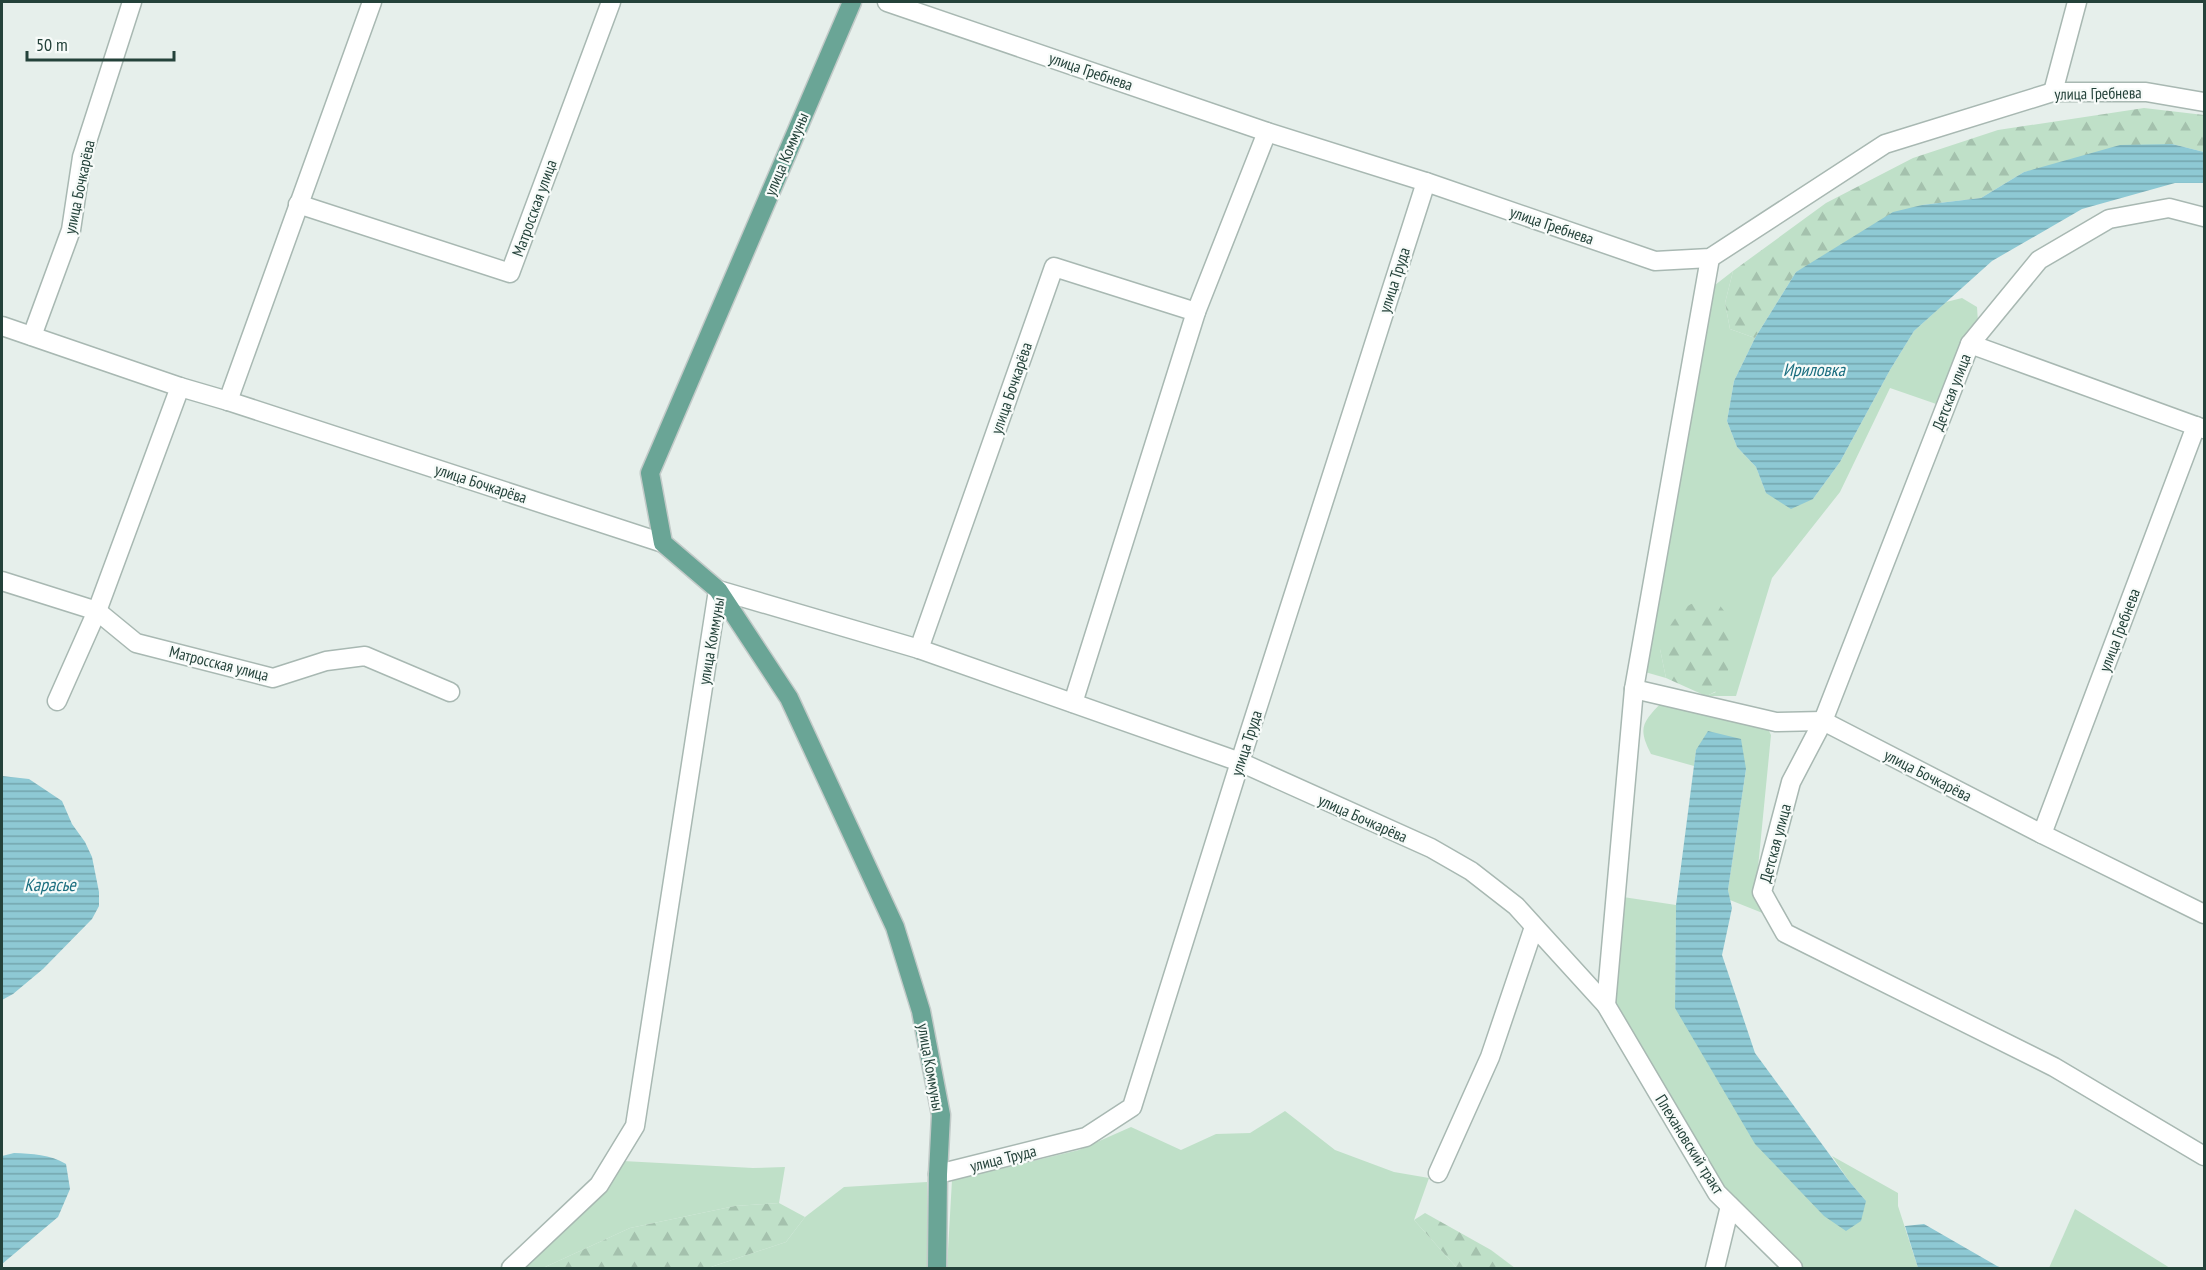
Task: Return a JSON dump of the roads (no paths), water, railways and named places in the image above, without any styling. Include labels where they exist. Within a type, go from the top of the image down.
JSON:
[{"type":"main road","name":"улица Коммуны","points":[[663,543],[650,473],[852,2]]},
{"type":"main road","name":"улица Бочкарёва","points":[[663,543],[718,590]]},
{"type":"main road","name":"улица Коммуны","points":[[718,590],[789,699],[895,927],[921,1011],[941,1115],[937,1269]]},
{"type":"street","name":"улица Бочкарёва","points":[[32,336],[71,230],[82,157],[132,2]]},
{"type":"street","points":[[228,400],[372,2]]},
{"type":"street","name":"Матросская улица","points":[[298,204],[510,273],[611,2]]},
{"type":"street","name":"улица Гребнева","points":[[887,2],[1655,261],[1710,258],[1885,144],[2053,92],[2146,92],[2205,102]]},
{"type":"street","points":[[2053,92],[2077,2]]},
{"type":"street","points":[[1073,703],[1196,312],[1267,132]]},
{"type":"street","name":"улица Труда","points":[[938,1174],[1086,1137],[1132,1107],[1425,182]]},
{"type":"street","points":[[1970,344],[2040,260],[2109,219],[2169,208],[2205,217]]},
{"type":"street","points":[[1606,1005],[1634,689],[1710,258]]},
{"type":"street","name":"улица Бочкарёва","points":[[919,649],[1054,267],[1196,312]]},
{"type":"street","name":"улица Бочкарёва","points":[[2,326],[180,387],[228,400],[663,543]]},
{"type":"street","name":"улица Гребнева","points":[[1970,344],[2200,428],[2042,834]]},
{"type":"street","name":"Детская улица","points":[[1970,344],[1823,721],[1791,782],[1762,892],[1785,933],[2054,1067],[2205,1156]]},
{"type":"street","points":[[57,701],[97,611],[180,387]]},
{"type":"street","name":"Матросская улица","points":[[2,581],[97,611],[136,643],[273,678],[326,661],[365,656],[450,692]]},
{"type":"street","name":"улица Бочкарёва","points":[[718,590],[919,649],[1240,762],[1431,848],[1471,871],[1516,906],[1606,1005]]},
{"type":"street","name":"улица Коммуны","points":[[511,1269],[599,1185],[635,1126],[718,590]]},
{"type":"street","name":"улица Бочкарёва","points":[[1634,689],[1776,722],[1823,721],[2042,834],[2205,914]]},
{"type":"street","points":[[1438,1173],[1490,1057],[1534,927]]},
{"type":"street","name":"Плехановский тракт","points":[[1606,1005],[1717,1192],[1793,1269]]},
{"type":"street","points":[[1715,1269],[1730,1206]]},
{"type":"water","name":"Ириловка","points":[[2172,144],[2204,152],[2204,183],[2175,183],[2082,209],[1992,261],[1914,331],[1840,462],[1813,499],[1791,509],[1766,493],[1756,467],[1737,447],[1727,421],[1734,381],[1755,338],[1796,272],[1893,212],[1922,205],[1981,198],[2024,172],[2120,145]]},
{"type":"water","points":[[1708,731],[1741,739],[1746,769],[1728,890],[1732,908],[1722,955],[1755,1053],[1866,1201],[1861,1221],[1846,1231],[1824,1216],[1755,1144],[1675,1008],[1676,905],[1696,750]]},
{"type":"water","name":"Карасье","points":[[2,776],[29,779],[62,801],[72,824],[92,857],[99,892],[99,906],[92,919],[43,969],[13,994],[2,1000]]},
{"type":"water","points":[[14,1153],[47,1156],[66,1164],[70,1189],[58,1217],[2,1264],[2,1156]]},
{"type":"water","points":[[1924,1224],[2002,1268],[1918,1268],[1905,1226]]}]
